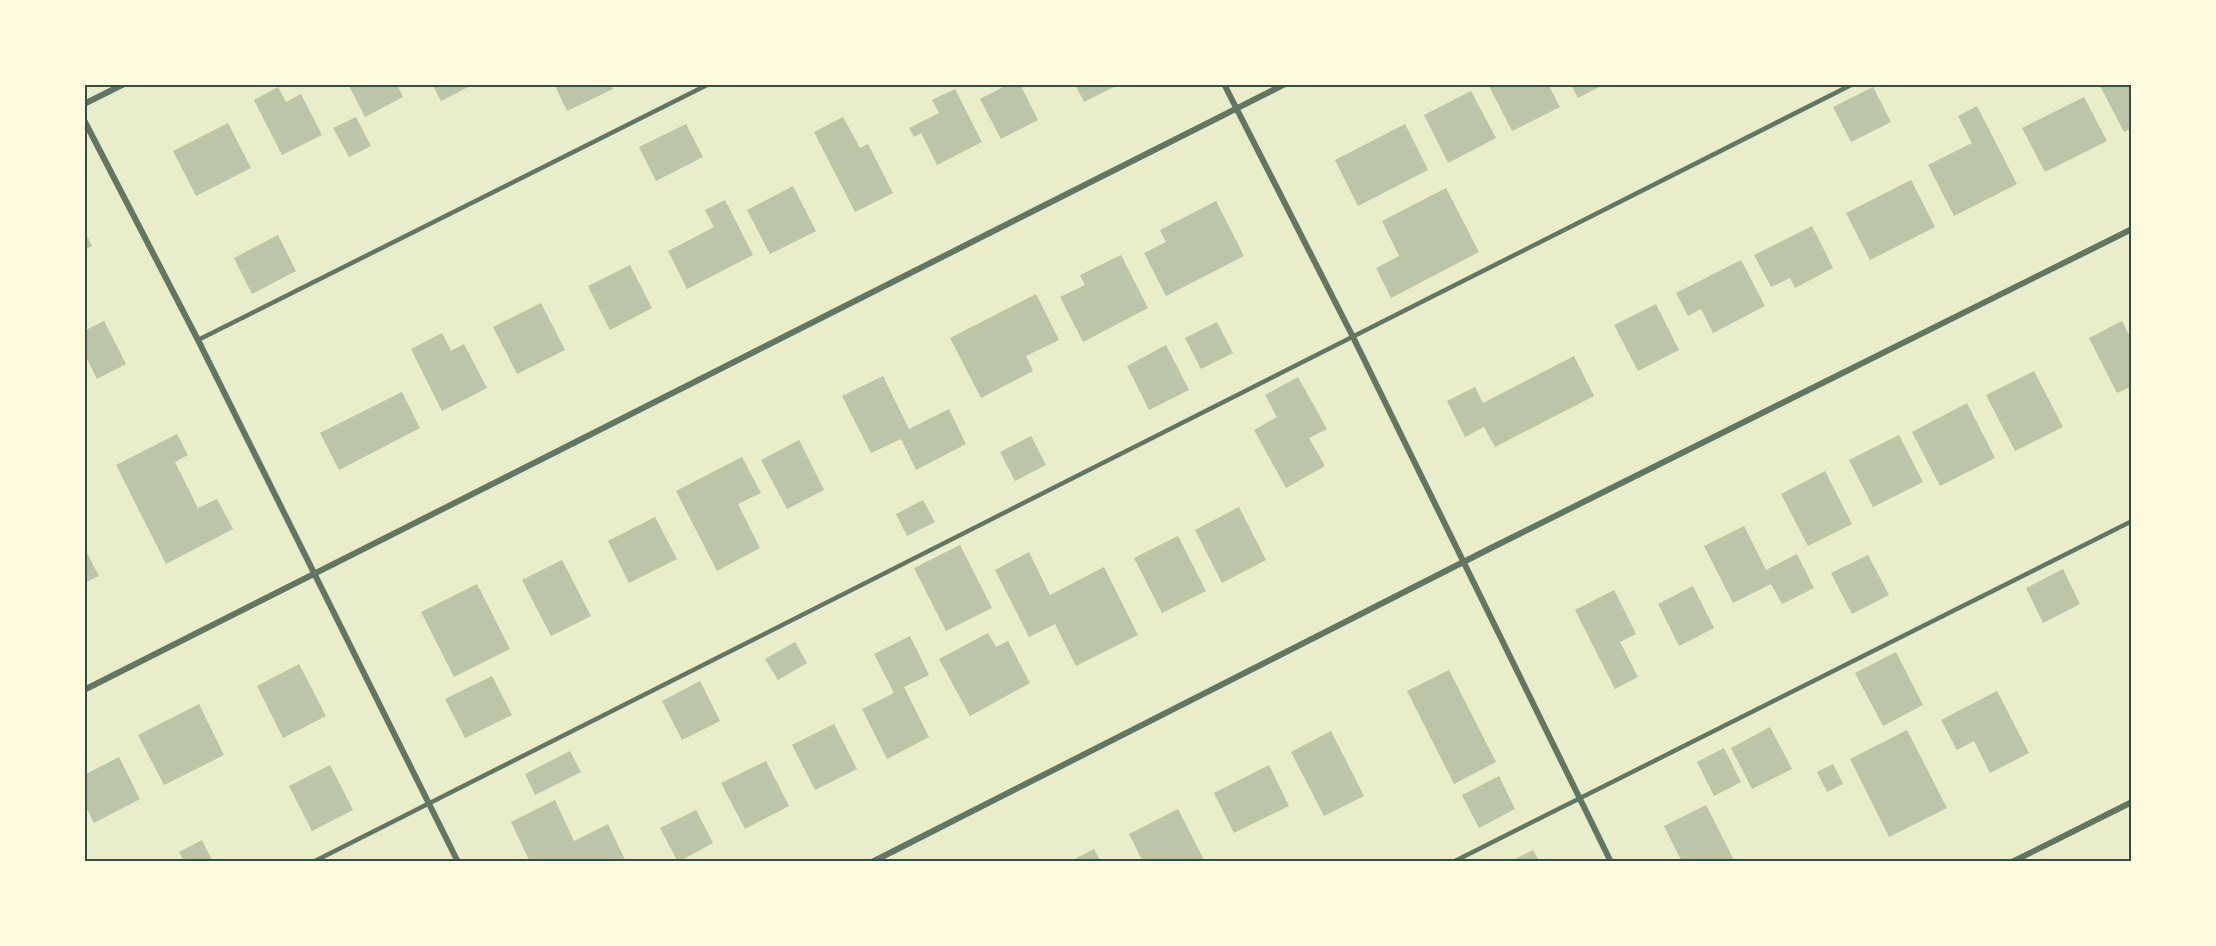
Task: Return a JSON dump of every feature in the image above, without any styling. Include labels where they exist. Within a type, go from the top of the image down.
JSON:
[{"type":"street","points":[[84,104],[124,84]]},
{"type":"street","points":[[1224,84],[1353,337],[1611,862]]},
{"type":"street","points":[[84,690],[1285,84]]},
{"type":"street","points":[[84,120],[198,340],[313,575],[458,862]]},
{"type":"street","points":[[872,862],[1463,562],[2132,229]]},
{"type":"street","points":[[2012,862],[2132,802]]},
{"type":"lane","points":[[198,340],[709,84]]},
{"type":"lane","points":[[313,862],[1853,84]]},
{"type":"lane","points":[[1453,862],[2132,521]]},
{"type":"building","points":[[348,84],[397,84],[403,97],[365,117]]},
{"type":"building","points":[[432,84],[474,84],[441,101]]},
{"type":"building","points":[[554,84],[610,84],[613,89],[567,111]]},
{"type":"building","points":[[1009,84],[1020,84],[1038,120],[1001,139],[980,99]]},
{"type":"building","points":[[1075,84],[1120,84],[1084,102]]},
{"type":"building","points":[[1488,84],[1548,84],[1560,107],[1512,131]]},
{"type":"building","points":[[1571,84],[1605,84],[1578,98]]},
{"type":"building","points":[[2132,84],[2132,128],[2124,132],[2100,86]]},
{"type":"building","points":[[278,87],[286,102],[301,94],[322,135],[282,155],[254,100]]},
{"type":"building","points":[[1873,87],[1891,122],[1851,142],[1833,107]]},
{"type":"building","points":[[955,89],[982,142],[937,165],[921,133],[914,137],[909,128],[939,113],[932,100]]},
{"type":"building","points":[[1471,91],[1496,138],[1448,163],[1424,115]]},
{"type":"building","points":[[2084,97],[2107,141],[2045,172],[2022,128]]},
{"type":"building","points":[[1977,106],[2017,184],[1954,216],[1928,165],[1972,143],[1958,116]]},
{"type":"building","points":[[356,117],[371,146],[349,157],[333,128]]},
{"type":"building","points":[[843,117],[860,148],[868,144],[893,193],[855,212],[814,132]]},
{"type":"building","points":[[228,123],[251,168],[196,196],[173,151]]},
{"type":"building","points":[[686,124],[703,157],[656,181],[639,147]]},
{"type":"building","points":[[1405,124],[1428,170],[1358,206],[1335,160]]},
{"type":"building","points":[[1911,180],[1935,227],[1870,260],[1846,213]]},
{"type":"building","points":[[793,186],[816,231],[770,254],[747,210]]},
{"type":"building","points":[[1446,188],[1479,252],[1391,298],[1376,268],[1399,256],[1382,221]]},
{"type":"building","points":[[725,200],[753,255],[687,289],[668,251],[714,227],[705,210]]},
{"type":"building","points":[[1216,201],[1244,256],[1166,296],[1144,253],[1166,242],[1160,230]]},
{"type":"building","points":[[1812,226],[1833,268],[1795,288],[1790,278],[1771,287],[1754,255]]},
{"type":"building","points":[[84,230],[92,246],[84,250]]},
{"type":"building","points":[[278,235],[296,271],[252,294],[234,258]]},
{"type":"building","points":[[1121,255],[1148,308],[1083,342],[1060,297],[1085,285],[1080,275]]},
{"type":"building","points":[[1741,260],[1765,306],[1713,333],[1701,309],[1688,316],[1676,293]]},
{"type":"building","points":[[630,265],[652,308],[610,330],[588,286]]},
{"type":"building","points":[[1036,294],[1059,340],[1026,356],[1033,371],[981,398],[950,338]]},
{"type":"building","points":[[541,303],[565,350],[517,374],[493,327]]},
{"type":"building","points":[[1656,304],[1679,350],[1638,371],[1614,325]]},
{"type":"building","points":[[104,321],[126,364],[97,379],[84,353],[84,331]]},
{"type":"building","points":[[2122,321],[2129,335],[2132,334],[2132,386],[2117,393],[2089,338]]},
{"type":"building","points":[[1217,322],[1233,353],[1201,369],[1185,338]]},
{"type":"building","points":[[442,333],[451,351],[464,344],[487,388],[442,411],[411,349]]},
{"type":"building","points":[[1166,345],[1189,390],[1149,410],[1127,366]]},
{"type":"building","points":[[1574,356],[1594,396],[1495,447],[1484,427],[1465,437],[1447,401],[1475,387],[1483,403]]},
{"type":"building","points":[[2034,371],[2063,427],[2015,451],[1986,395]]},
{"type":"building","points":[[883,376],[909,429],[949,409],[966,444],[916,470],[901,439],[871,453],[842,396]]},
{"type":"building","points":[[1298,377],[1327,429],[1309,438],[1325,466],[1286,488],[1254,430],[1277,417],[1265,395]]},
{"type":"building","points":[[402,392],[420,428],[339,470],[320,433]]},
{"type":"building","points":[[1967,403],[1995,458],[1940,486],[1912,432]]},
{"type":"building","points":[[177,434],[188,455],[175,462],[198,508],[217,499],[233,529],[166,564],[116,465]]},
{"type":"building","points":[[1899,435],[1923,482],[1873,507],[1849,460]]},
{"type":"building","points":[[1031,436],[1046,465],[1015,481],[1000,452]]},
{"type":"building","points":[[799,440],[824,490],[787,509],[761,460]]},
{"type":"building","points":[[742,457],[761,493],[738,504],[760,548],[717,571],[676,491]]},
{"type":"building","points":[[1825,471],[1852,524],[1808,546],[1781,494]]},
{"type":"building","points":[[923,500],[935,522],[907,536],[896,514]]},
{"type":"building","points":[[1239,507],[1266,560],[1222,583],[1195,530]]},
{"type":"building","points":[[655,517],[677,559],[629,583],[608,541]]},
{"type":"building","points":[[1744,526],[1766,570],[1797,554],[1814,588],[1782,604],[1771,584],[1733,603],[1704,546]]},
{"type":"building","points":[[1178,536],[1206,591],[1162,613],[1134,558]]},
{"type":"building","points":[[960,545],[992,608],[946,631],[914,568]]},
{"type":"building","points":[[84,547],[99,576],[84,583]]},
{"type":"building","points":[[1029,552],[1050,595],[1104,567],[1138,635],[1076,666],[1055,624],[1029,637],[995,570]]},
{"type":"building","points":[[1868,555],[1889,595],[1852,614],[1831,573]]},
{"type":"building","points":[[562,560],[591,616],[551,636],[522,580]]},
{"type":"building","points":[[2063,569],[2080,604],[2043,623],[2026,588]]},
{"type":"building","points":[[477,584],[510,649],[454,677],[421,612]]},
{"type":"building","points":[[1693,586],[1714,628],[1679,646],[1658,604]]},
{"type":"building","points":[[1614,590],[1636,634],[1620,642],[1638,677],[1615,689],[1575,610]]},
{"type":"building","points":[[988,633],[996,647],[1008,641],[1030,683],[970,716],[939,659]]},
{"type":"building","points":[[910,636],[929,675],[904,687],[929,737],[887,759],[862,709],[894,693],[874,654]]},
{"type":"building","points":[[795,642],[807,663],[778,680],[765,659]]},
{"type":"building","points":[[1896,652],[1923,705],[1883,726],[1855,673]]},
{"type":"building","points":[[299,664],[326,716],[283,738],[257,686]]},
{"type":"building","points":[[1449,670],[1496,762],[1454,784],[1407,691]]},
{"type":"building","points":[[492,676],[512,715],[465,738],[445,699]]},
{"type":"building","points":[[700,681],[720,721],[682,740],[662,701]]},
{"type":"building","points":[[1997,691],[2029,753],[1990,773],[1974,741],[1957,750],[1941,720]]},
{"type":"building","points":[[199,704],[224,755],[164,785],[138,735]]},
{"type":"building","points":[[834,724],[857,769],[815,790],[792,745]]},
{"type":"building","points":[[1770,727],[1792,769],[1752,789],[1731,748]]},
{"type":"building","points":[[1907,730],[1947,808],[1889,837],[1850,759]]},
{"type":"building","points":[[1331,731],[1364,796],[1324,816],[1291,752]]},
{"type":"building","points":[[1724,748],[1741,782],[1714,796],[1697,762]]},
{"type":"building","points":[[570,751],[581,772],[535,795],[525,774]]},
{"type":"building","points":[[119,757],[140,799],[94,823],[84,803],[84,775]]},
{"type":"building","points":[[766,761],[789,806],[745,829],[721,783]]},
{"type":"building","points":[[1833,764],[1843,784],[1827,792],[1817,772]]},
{"type":"building","points":[[330,765],[353,810],[312,831],[289,786]]},
{"type":"building","points":[[1269,765],[1289,806],[1234,833],[1214,793]]},
{"type":"building","points":[[1499,776],[1515,809],[1479,828],[1462,795]]},
{"type":"building","points":[[555,800],[574,841],[608,824],[626,862],[530,862],[511,822]]},
{"type":"building","points":[[1706,805],[1735,862],[1682,862],[1664,826]]},
{"type":"building","points":[[1178,809],[1205,862],[1178,862],[1176,859],[1170,862],[1143,862],[1129,834]]},
{"type":"building","points":[[696,810],[713,843],[678,862],[660,828]]},
{"type":"building","points":[[202,840],[213,862],[184,862],[179,852]]},
{"type":"building","points":[[1094,849],[1101,862],[1069,862]]},
{"type":"building","points":[[1533,850],[1540,862],[1509,862]]}]
